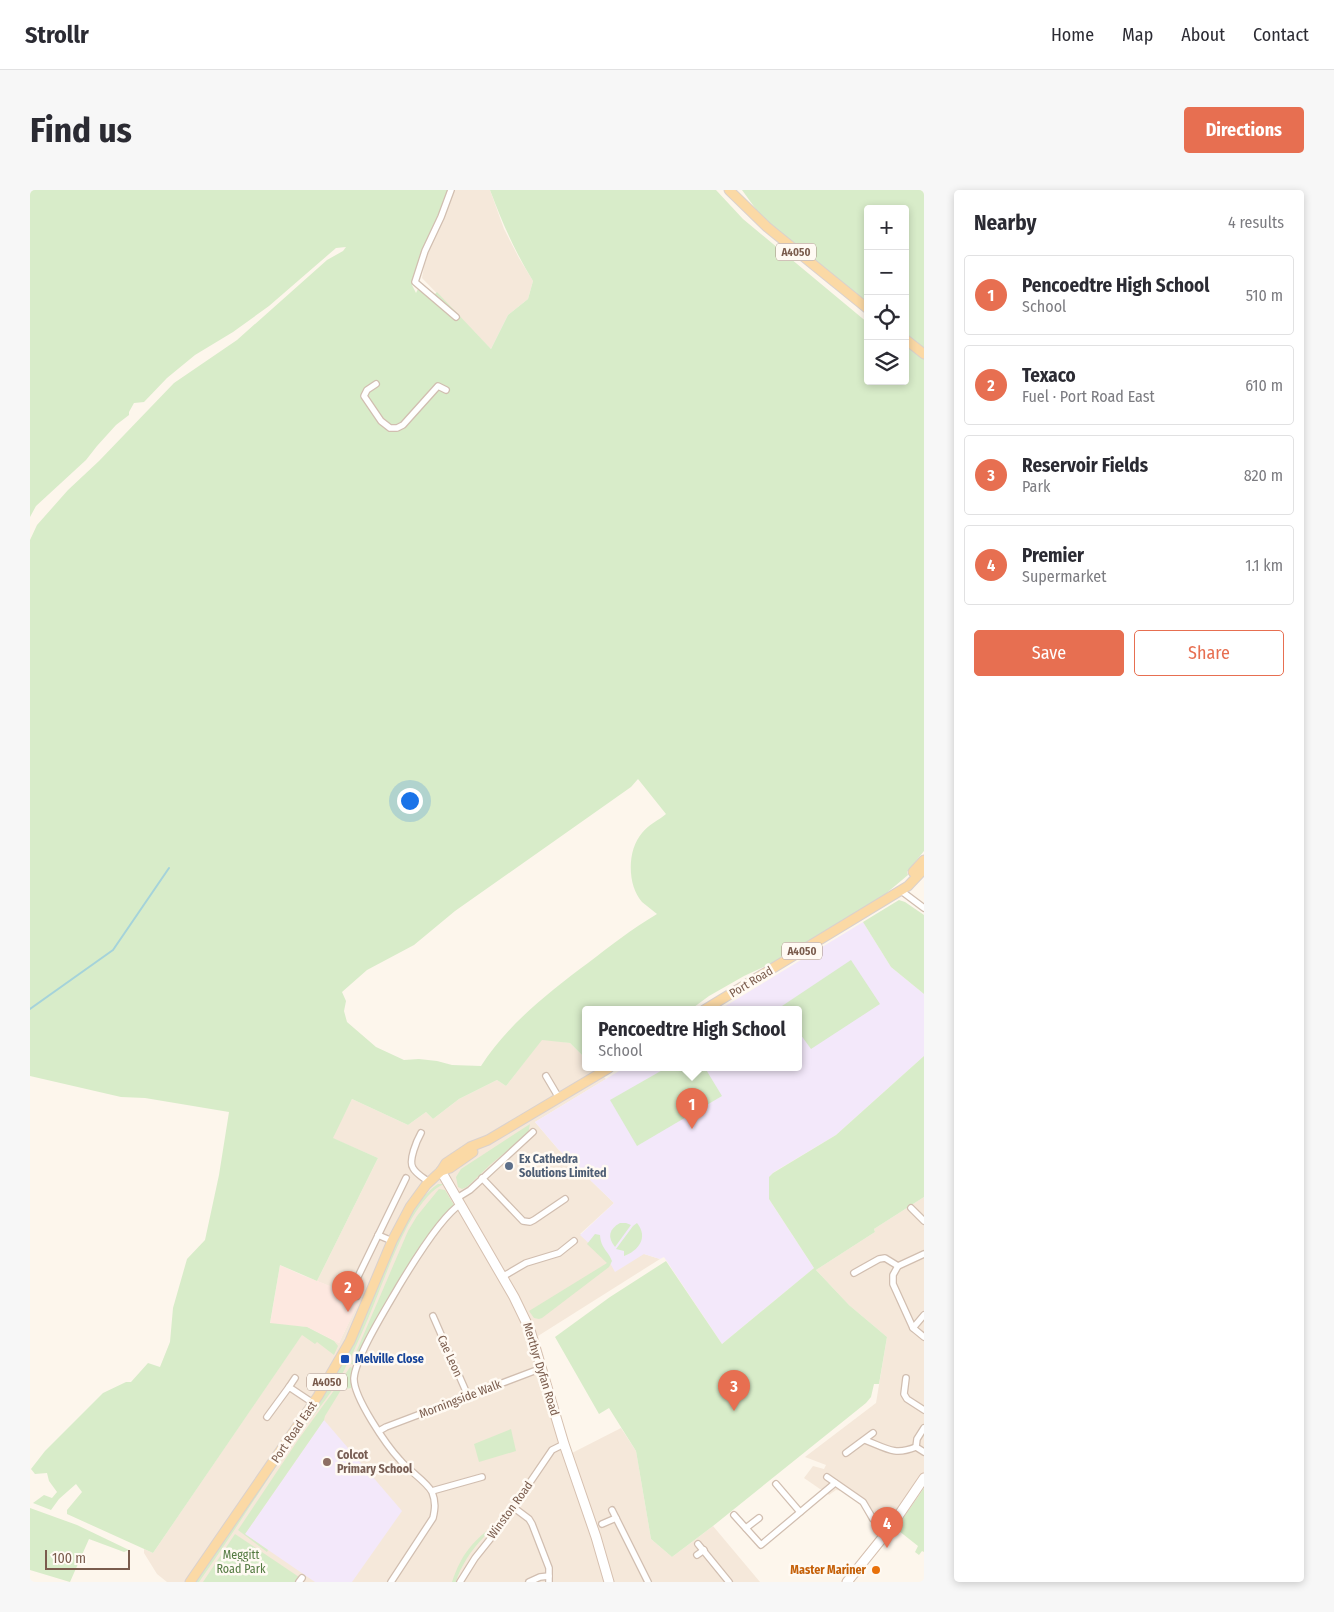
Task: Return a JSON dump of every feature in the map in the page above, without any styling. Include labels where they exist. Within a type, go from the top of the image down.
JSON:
[{"type":"main road","name":"A4050","points":[[729,190],[766,227],[864,306]]},
{"type":"main road","points":[[906,340],[924,354]]},
{"type":"main road","name":"Port Road","points":[[900,890],[904,882],[924,860]]},
{"type":"main road","name":"Port Road","points":[[711,1006],[908,886],[924,869]]},
{"type":"main road","name":"A4050","points":[[441,1171],[450,1168],[488,1140],[604,1071]]},
{"type":"main road","name":"Port Road East","points":[[190,1582],[314,1403],[352,1336],[392,1241],[410,1207],[429,1182],[441,1171]]},
{"type":"street","points":[[450,190],[414,282],[456,317]]},
{"type":"street","points":[[376,384],[367,390],[364,396],[381,421],[390,428],[397,428],[403,425],[438,386],[446,390]]},
{"type":"street","points":[[900,890],[924,908]]},
{"type":"street","points":[[546,1076],[559,1098]]},
{"type":"street","points":[[421,1132],[411,1165],[414,1170],[429,1182]]},
{"type":"street","points":[[391,1582],[433,1518],[436,1507],[432,1491],[399,1460],[360,1402],[355,1389],[354,1379],[357,1365],[382,1316],[419,1255],[459,1201],[533,1132]]},
{"type":"street","name":"Merthyr Dyfan Road","points":[[441,1171],[528,1324],[564,1444],[596,1537],[609,1582]]},
{"type":"street","points":[[357,1296],[347,1292],[406,1178]]},
{"type":"street","points":[[482,1178],[523,1221],[530,1222],[534,1220],[564,1199]]},
{"type":"street","points":[[911,1208],[924,1221]]},
{"type":"street","points":[[378,1235],[392,1241]]},
{"type":"street","points":[[502,1277],[526,1263],[559,1253],[574,1241]]},
{"type":"street","points":[[924,1254],[898,1266],[893,1275],[893,1284],[913,1328],[924,1338]]},
{"type":"street","points":[[854,1273],[879,1259],[886,1258],[898,1266]]},
{"type":"street","points":[[913,1328],[924,1315]]},
{"type":"street","name":"Cae Leon","points":[[433,1316],[468,1396]]},
{"type":"street","name":"Morningside Walk","points":[[379,1431],[542,1368]]},
{"type":"street","points":[[271,1415],[295,1378]]},
{"type":"street","points":[[906,1378],[904,1394],[907,1399],[924,1410]]},
{"type":"street","points":[[289,1387],[314,1403]]},
{"type":"street","points":[[916,1447],[917,1439],[924,1428]]},
{"type":"street","points":[[846,1453],[873,1434]]},
{"type":"street","points":[[865,1440],[896,1452],[904,1452],[916,1447]]},
{"type":"street","name":"Winston Road","points":[[460,1582],[552,1450],[564,1444]]},
{"type":"street","points":[[916,1447],[924,1452]]},
{"type":"street","points":[[432,1491],[482,1477]]},
{"type":"street","points":[[827,1477],[863,1502],[873,1519],[888,1531]]},
{"type":"street","points":[[847,1582],[888,1531],[924,1478]]},
{"type":"street","points":[[734,1515],[761,1545],[835,1483]]},
{"type":"street","points":[[776,1484],[800,1512]]},
{"type":"street","points":[[513,1507],[529,1519],[532,1524],[548,1568],[549,1579],[540,1577],[528,1582]]},
{"type":"street","points":[[612,1510],[648,1582]]},
{"type":"street","points":[[602,1524],[616,1518]]},
{"type":"street","points":[[746,1528],[759,1518]]},
{"type":"street","points":[[698,1544],[729,1582]]},
{"type":"street","points":[[697,1555],[704,1550]]},
{"type":"shaded area","points":[[453,190],[490,190],[504,229],[533,281],[528,299],[508,315],[491,349],[422,278],[430,247]]},
{"type":"shaded area","points":[[863,922],[891,967],[924,994],[924,1056],[836,1135],[774,1172],[769,1177],[769,1199],[814,1268],[722,1344],[664,1257],[660,1259],[644,1254],[615,1272],[610,1263],[580,1235],[614,1203],[558,1149],[535,1122],[619,1071],[802,1071],[802,1006],[726,1006]]},
{"type":"shaded area","points":[[542,1039],[570,1043],[582,1055],[582,1071],[598,1071],[606,1079],[535,1122],[558,1149],[614,1203],[580,1234],[660,1259],[538,1336],[572,1453],[621,1428],[636,1451],[651,1539],[672,1557],[713,1526],[760,1582],[613,1582],[612,1580],[603,1582],[167,1582],[157,1574],[144,1553],[144,1549],[153,1553],[307,1327],[339,1343],[360,1299],[317,1281],[378,1158],[332,1138],[352,1099],[408,1125],[426,1112],[433,1119],[459,1099],[497,1080],[506,1086]]},
{"type":"shaded area","points":[[924,1197],[924,1472],[882,1533],[869,1521],[862,1506],[842,1491],[836,1490],[829,1495],[823,1489],[820,1489],[804,1478],[813,1466],[824,1469],[826,1465],[805,1457],[876,1403],[887,1337],[849,1305],[816,1270],[875,1232],[874,1229]]},
{"type":"shaded area","points":[[280,1265],[361,1298],[339,1343],[307,1327],[270,1324]]},
{"type":"shaded area","name":"Colcot Primary School","points":[[324,1420],[402,1511],[352,1582],[315,1582],[245,1534]]},
{"type":"green space","points":[[30,190],[448,190],[412,285],[416,293],[418,289],[427,291],[433,296],[437,292],[491,349],[508,315],[528,299],[533,281],[509,237],[490,190],[716,190],[743,219],[864,320],[864,385],[909,385],[909,205],[864,205],[864,302],[763,219],[742,190],[924,190],[924,851],[907,872],[908,875],[883,896],[841,923],[770,964],[744,976],[695,1006],[582,1006],[582,1055],[570,1043],[542,1040],[506,1086],[497,1080],[459,1099],[433,1119],[426,1112],[408,1125],[352,1099],[333,1138],[378,1158],[317,1281],[280,1265],[270,1323],[307,1327],[334,1341],[338,1346],[334,1355],[317,1342],[315,1344],[302,1335],[153,1553],[67,1514],[67,1510],[82,1492],[76,1484],[59,1499],[51,1510],[33,1503],[44,1495],[52,1498],[57,1492],[49,1481],[47,1473],[35,1474],[31,1469],[45,1451],[103,1393],[126,1382],[131,1382],[148,1363],[160,1367],[170,1342],[173,1308],[187,1259],[205,1240],[219,1175],[229,1112],[145,1098],[121,1097],[30,1076],[30,540],[37,525],[68,490],[99,461],[174,383],[237,340],[327,260],[343,251],[346,247],[336,248],[269,306],[233,332],[195,355],[167,378],[144,402],[134,403],[129,415],[116,425],[86,460],[36,506],[30,517]],"holes":[[[638,779],[666,814],[644,830],[637,840],[631,858],[631,877],[637,895],[642,902],[657,914],[613,944],[544,997],[504,1036],[481,1066],[452,1065],[419,1059],[404,1060],[376,1047],[347,1022],[344,1011],[346,1001],[342,992],[367,970],[414,945],[455,911],[631,787]]]},
{"type":"green space","points":[[899,900],[924,915],[924,994],[891,967],[863,922]]},
{"type":"green space","points":[[851,960],[880,1004],[811,1049],[802,1037],[802,1006],[782,1006]]},
{"type":"green space","points":[[924,1056],[924,1197],[874,1229],[875,1232],[816,1270],[849,1305],[887,1337],[879,1384],[874,1384],[871,1397],[866,1403],[672,1557],[651,1539],[636,1451],[609,1408],[599,1414],[555,1337],[610,1297],[666,1261],[722,1344],[814,1268],[769,1199],[769,1177],[836,1135]]},
{"type":"green space","points":[[661,1071],[707,1071],[722,1096],[637,1146],[610,1100]]},
{"type":"green space","points":[[530,1124],[528,1134],[491,1164],[467,1187],[462,1189],[458,1187],[456,1177],[461,1169]]},
{"type":"green space","points":[[438,1184],[444,1184],[432,1192],[421,1204],[402,1237],[360,1337],[351,1357],[348,1358],[347,1354],[400,1233],[417,1205]]},
{"type":"green space","points":[[439,1189],[445,1190],[454,1205],[369,1336],[354,1365],[351,1364],[408,1231],[417,1216]]},
{"type":"green space","points":[[620,1223],[631,1225],[615,1247],[610,1234],[613,1228]]},
{"type":"green space","points":[[637,1223],[642,1239],[634,1251],[624,1256],[624,1251],[616,1249]]},
{"type":"green space","points":[[595,1234],[600,1235],[603,1246],[612,1261],[609,1267],[542,1318],[534,1318],[529,1311],[607,1263],[587,1244]]},
{"type":"green space","points":[[344,1360],[347,1364],[336,1384],[291,1445],[199,1582],[194,1582],[329,1386]]},
{"type":"green space","points":[[350,1367],[353,1368],[351,1388],[341,1390],[324,1420],[245,1534],[268,1550],[267,1552],[238,1530],[298,1440]]},
{"type":"green space","points":[[511,1429],[516,1451],[479,1462],[474,1444]]},
{"type":"green space","points":[[924,1488],[924,1552],[922,1551],[919,1555],[915,1552],[918,1546],[899,1531],[899,1524]]},
{"type":"green space","points":[[30,1508],[77,1525],[129,1550],[124,1552],[89,1539],[70,1582],[30,1570]]},
{"type":"green space","points":[[500,1520],[475,1547],[463,1564],[456,1582],[452,1582],[460,1562],[470,1547]]},
{"type":"green space","name":"Meggitt Road Park","points":[[235,1534],[299,1577],[295,1582],[203,1582]]},
{"type":"waterway","points":[[30,1009],[113,950],[169,868]]},
{"type":"place","name":"Pencoedtre High School","points":[[692,1129]]},
{"type":"place","name":"Ex Cathedra Solutions Limited","points":[[509,1166]]},
{"type":"place","name":"Texaco","points":[[348,1312]]},
{"type":"place","name":"Melville Close","points":[[345,1359]]},
{"type":"place","name":"Reservoir Fields","points":[[734,1411]]},
{"type":"place","name":"Colcot Primary School","points":[[327,1462]]},
{"type":"place","name":"Premier","points":[[887,1548]]},
{"type":"place","name":"Master Mariner","points":[[876,1570]]}]
